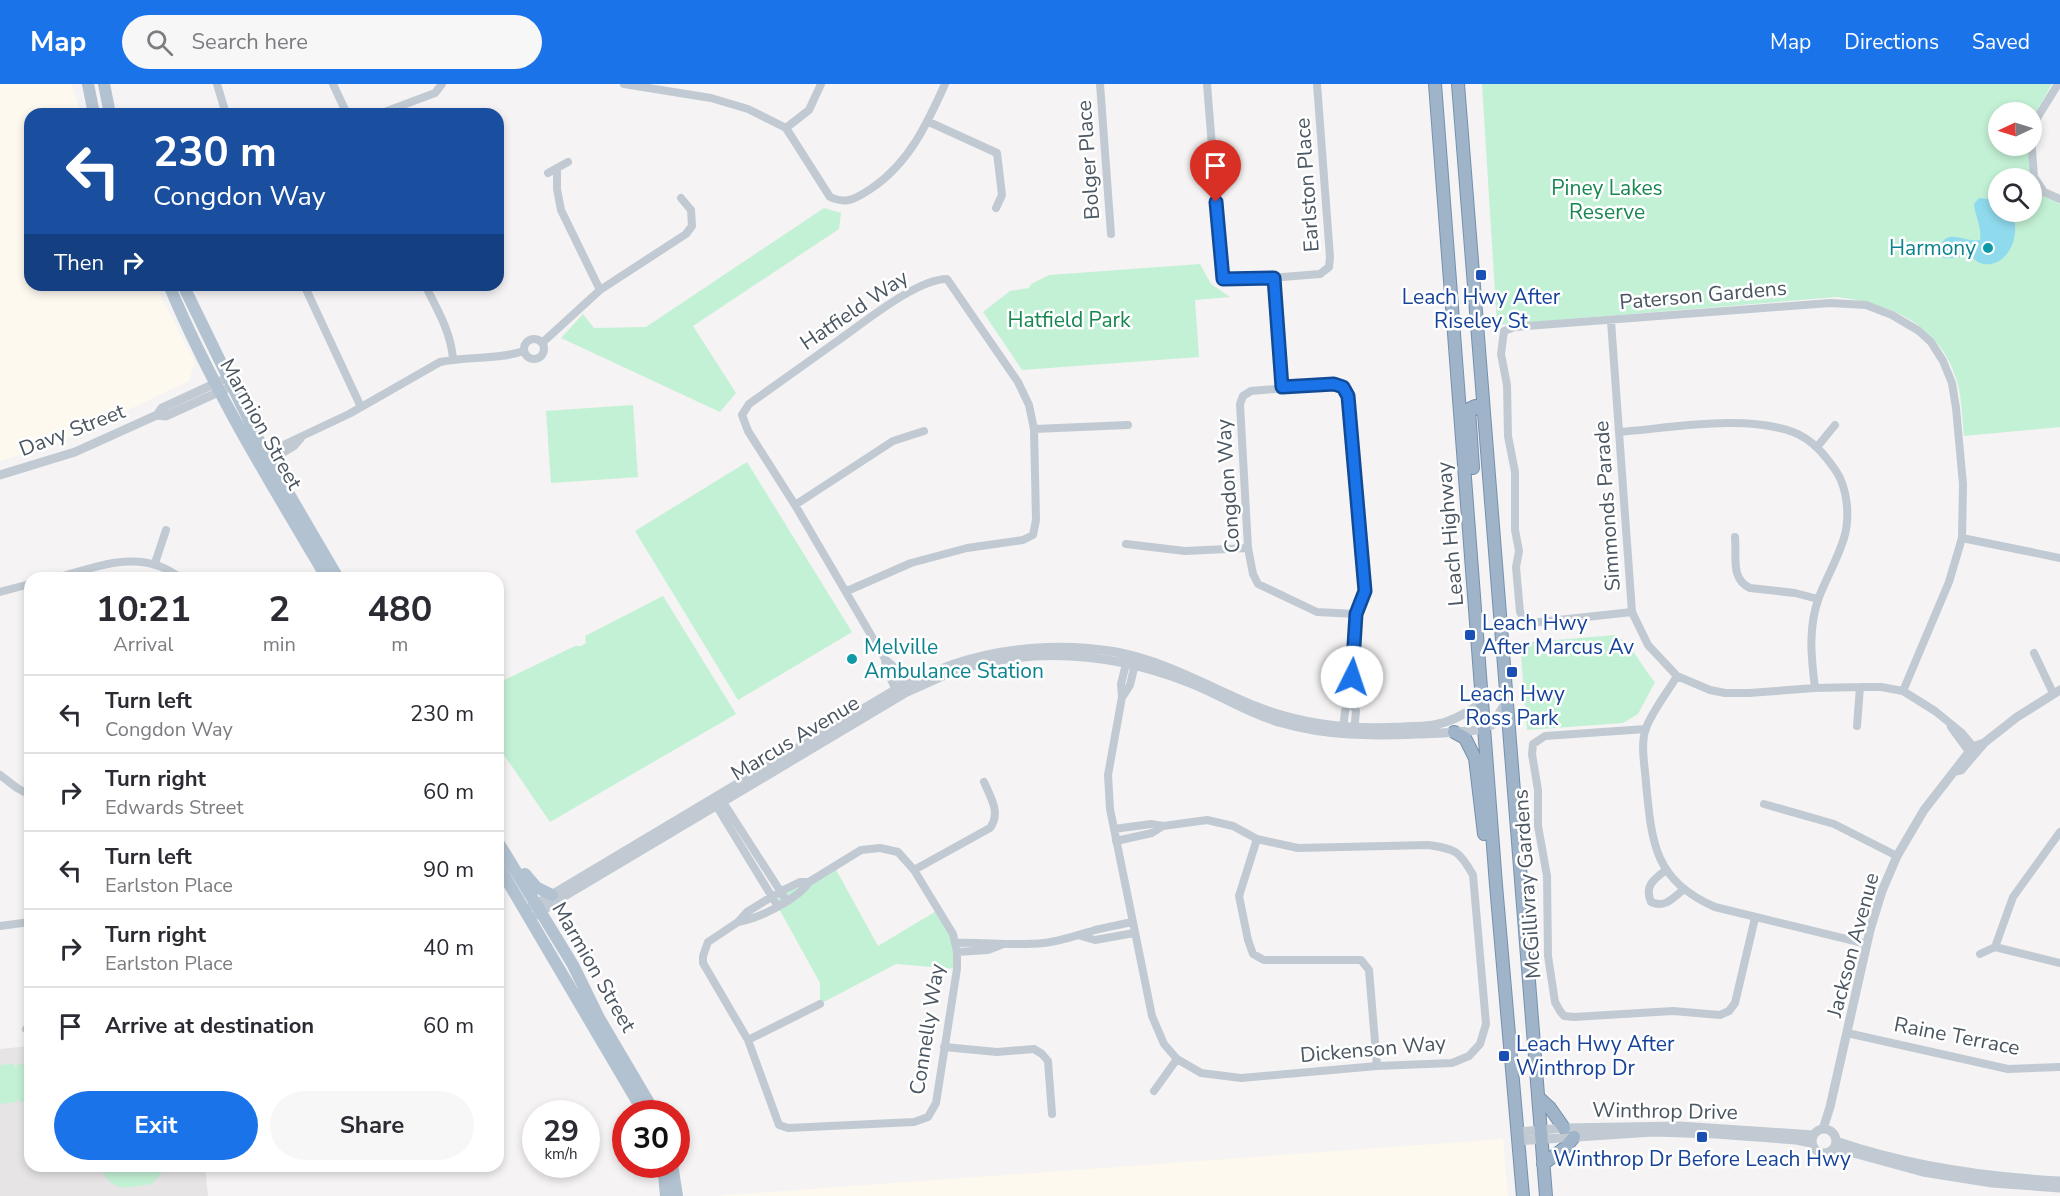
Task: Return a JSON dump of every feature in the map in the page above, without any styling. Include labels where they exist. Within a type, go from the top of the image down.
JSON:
[{"type":"highway","name":"Leach Highway","points":[[1435,84],[1496,885],[1523,1196]]},
{"type":"highway","name":"Leach Highway","points":[[1458,84],[1482,411],[1546,1196]]},
{"type":"highway","points":[[1456,354],[1479,352]]},
{"type":"highway","points":[[1468,507],[1474,490],[1469,410],[1475,406],[1482,411]]},
{"type":"highway","points":[[1454,732],[1465,738],[1475,759],[1486,856],[1496,885]]},
{"type":"highway","points":[[1538,1097],[1550,1108],[1564,1128]]},
{"type":"highway","points":[[1543,1164],[1566,1148],[1574,1137]]},
{"type":"main road","points":[[88,84],[93,108]]},
{"type":"main road","points":[[104,84],[109,108]]},
{"type":"main road","name":"Marmion Street","points":[[172,291],[217,388],[328,572]]},
{"type":"main road","name":"Marmion Street","points":[[186,291],[230,382],[262,460]]},
{"type":"main road","points":[[504,848],[536,887],[552,895]]},
{"type":"main road","name":"Marmion Street","points":[[504,854],[532,912],[637,1100]]},
{"type":"main road","name":"Marmion Street","points":[[504,873],[573,965],[599,1018],[647,1100]]},
{"type":"main road","points":[[664,1178],[666,1196]]},
{"type":"main road","points":[[674,1178],[677,1196]]},
{"type":"street","points":[[217,84],[224,108]]},
{"type":"street","points":[[333,84],[344,108]]},
{"type":"street","points":[[395,108],[435,93],[442,84]]},
{"type":"street","points":[[624,84],[651,86],[711,98],[748,109],[786,128],[830,197],[840,201],[854,200],[885,179],[908,155],[929,122],[945,84]]},
{"type":"street","points":[[786,128],[809,110],[821,84]]},
{"type":"street","name":"Bolger Place","points":[[1100,84],[1111,234]]},
{"type":"street","name":"Earlston Place","points":[[1207,84],[1223,279],[1320,274],[1329,267],[1317,84]]},
{"type":"street","points":[[2058,84],[2034,123],[2031,137],[2034,177],[2044,192],[2060,199]]},
{"type":"street","points":[[929,122],[997,153],[1002,195],[996,208]]},
{"type":"street","points":[[548,173],[568,162]]},
{"type":"street","points":[[557,168],[557,189],[561,210],[600,290]]},
{"type":"street","points":[[542,343],[600,290],[686,234],[692,226],[691,210],[681,198]]},
{"type":"street","points":[[1274,278],[1282,387]]},
{"type":"street","name":"Hatfield Way","points":[[847,591],[912,563],[967,548],[1023,540],[1033,535],[1036,520],[1034,429],[1029,405],[1018,382],[947,279],[937,279],[887,306],[749,404],[742,415],[748,431],[847,591],[885,659],[886,669],[901,691]]},
{"type":"street","points":[[307,291],[361,406]]},
{"type":"street","points":[[428,291],[447,330],[453,359]]},
{"type":"street","name":"Paterson Gardens","points":[[1632,612],[1531,623],[1525,621],[1520,612],[1516,567],[1519,551],[1515,530],[1515,472],[1508,436],[1506,385],[1501,354],[1504,331],[1515,327],[1830,303],[1866,305],[1892,315],[1919,330],[1931,342],[1943,361],[1952,383],[1956,408],[1963,484],[1962,538],[1949,582],[1903,691]]},
{"type":"street","name":"Simmonds Parade","points":[[1611,321],[1632,612],[1648,645],[1677,676],[1710,690],[1725,693],[1860,687],[1881,687],[1903,691],[1935,711],[1973,752]]},
{"type":"street","points":[[537,339],[542,343],[544,353],[538,358],[530,359],[524,351],[524,346],[529,340],[537,339]]},
{"type":"street","points":[[262,460],[291,440],[301,438],[440,362],[453,359],[510,356],[524,351]]},
{"type":"street","name":"Davy Street","points":[[0,475],[75,452],[157,415],[166,416],[230,382]]},
{"type":"street","name":"Congdon Way","points":[[1343,730],[1345,711],[1351,698],[1356,614],[1365,591],[1348,396],[1343,387],[1334,384],[1251,391],[1244,396],[1240,405],[1248,548],[1253,574],[1258,584],[1317,612],[1356,614]]},
{"type":"street","points":[[1620,432],[1736,423],[1794,433],[1817,447],[1826,456],[1839,475],[1846,499],[1847,519],[1844,538],[1818,599],[1812,626],[1810,646],[1815,688]]},
{"type":"street","points":[[1034,429],[1128,425]]},
{"type":"street","points":[[1817,447],[1835,425]]},
{"type":"street","points":[[795,505],[893,441],[924,431]]},
{"type":"street","points":[[155,563],[166,530]]},
{"type":"street","points":[[1735,537],[1735,570],[1737,578],[1743,585],[1818,599]]},
{"type":"street","points":[[1962,538],[2060,558]]},
{"type":"street","points":[[1126,544],[1185,551],[1248,548]]},
{"type":"street","points":[[79,572],[124,561],[155,563],[170,572]]},
{"type":"street","points":[[0,592],[24,586]]},
{"type":"street","points":[[2034,653],[2056,692]]},
{"type":"street","name":"Marcus Avenue","points":[[532,912],[552,895],[901,691],[957,671],[1000,660],[1057,654],[1131,660],[1280,723],[1312,730],[1454,732],[1485,728]]},
{"type":"street","name":"Dickenson Way","points":[[1114,829],[1207,820],[1233,826],[1257,839],[1298,848],[1428,845],[1449,848],[1463,857],[1473,875],[1486,1024],[1480,1044],[1469,1056],[1452,1063],[1377,1066],[1241,1078],[1202,1073],[1177,1059],[1164,1044],[1152,1016],[1134,933],[1110,809],[1108,775],[1122,697],[1130,685],[1131,660]]},
{"type":"street","points":[[1677,676],[1646,729],[1643,749],[1652,834],[1659,859],[1666,870],[1683,890],[1696,899],[1715,907],[1868,944]]},
{"type":"street","points":[[1857,726],[1860,687]]},
{"type":"street","name":"Jackson Avenue","points":[[1826,1130],[1868,944],[1882,891],[1897,856],[1924,810],[1954,772],[1961,770],[1973,752],[2005,725],[2056,692]]},
{"type":"street","name":"Congdon Way","points":[[1351,698],[1356,711],[1354,731]]},
{"type":"street","name":"Marcus Avenue","points":[[1354,731],[1439,724],[1458,717],[1483,702]]},
{"type":"street","points":[[1485,728],[1492,725],[1506,702]]},
{"type":"street","name":"McGillivray Gardens","points":[[1646,729],[1545,736],[1533,744],[1532,754],[1538,790],[1538,826],[1547,876],[1548,956],[1553,991],[1560,1011],[1564,1016],[1574,1017],[1673,1011],[1719,1015],[1730,1011],[1735,1003],[1755,918]]},
{"type":"street","points":[[0,775],[24,792]]},
{"type":"street","points":[[914,870],[990,828],[995,821],[996,811],[984,782]]},
{"type":"street","points":[[718,800],[786,900]]},
{"type":"street","points":[[718,800],[777,905]]},
{"type":"street","name":"Marcus Avenue","points":[[532,912],[563,897],[718,800]]},
{"type":"street","points":[[1764,804],[1834,824],[1897,856]]},
{"type":"street","name":"Dickenson Way","points":[[1116,841],[1152,833],[1163,826]]},
{"type":"street","points":[[1995,947],[2013,897],[2060,832]]},
{"type":"street","points":[[1257,839],[1239,896],[1252,954],[1263,960],[1361,960],[1369,970],[1377,1066]]},
{"type":"street","name":"Connelly Way","points":[[738,922],[752,920],[803,890],[809,882],[861,850],[880,848],[898,852],[914,870],[953,934],[957,952],[957,969],[936,1103],[928,1117],[914,1122],[788,1128],[779,1125],[748,1040],[703,963],[703,956],[708,942],[738,922],[747,912],[781,891],[800,882],[809,882]]},
{"type":"street","points":[[1666,870],[1653,880],[1648,888],[1647,894],[1651,902],[1658,905],[1667,904],[1683,890]]},
{"type":"street","points":[[955,943],[988,942],[1002,945],[1045,943],[1132,922]]},
{"type":"street","points":[[0,926],[24,923]]},
{"type":"street","points":[[1081,936],[1095,940],[1134,933]]},
{"type":"street","points":[[957,952],[988,950],[1002,945]]},
{"type":"street","points":[[1980,954],[1995,947],[2060,963]]},
{"type":"street","points":[[748,1040],[820,1004]]},
{"type":"street","name":"Raine Terrace","points":[[1847,1033],[2008,1069],[2060,1067]]},
{"type":"street","points":[[944,1047],[997,1052],[1034,1049],[1048,1061],[1052,1114]]},
{"type":"street","points":[[1154,1091],[1177,1059]]},
{"type":"street","name":"Winthrop Drive","points":[[1518,1136],[1541,1134],[1564,1128],[1691,1126],[1812,1139]]},
{"type":"street","points":[[2060,1181],[1997,1177],[1924,1165],[1834,1146],[1825,1153],[1818,1152],[1812,1139],[1826,1130],[1834,1146],[1923,1172],[1980,1182],[2060,1188]]},
{"type":"street","name":"Winthrop Drive","points":[[1541,1134],[1574,1137],[1682,1132],[1812,1139]]},
{"type":"shaded area","points":[[0,84],[72,84],[79,108],[24,108],[24,291],[158,291],[195,362],[189,381],[56,444],[0,461]]},
{"type":"shaded area","points":[[24,1047],[24,1172],[206,1172],[208,1196],[0,1196],[0,1049]]},
{"type":"shaded area","points":[[1503,1139],[1508,1196],[715,1196]]},
{"type":"green space","name":"Piney Lakes Reserve","points":[[1482,84],[2052,84],[2042,102],[1988,102],[1988,156],[2029,156],[2030,168],[1988,168],[1988,222],[2042,222],[2042,195],[2060,204],[2060,427],[1964,436],[1957,381],[1939,345],[1911,320],[1876,305],[1857,300],[1837,297],[1497,325]]},
{"type":"green space","points":[[824,208],[841,213],[839,229],[693,326],[736,393],[720,412],[561,338],[583,314],[594,328],[646,327]]},
{"type":"green space","name":"Hatfield Park","points":[[1200,264],[1211,284],[1230,297],[1195,300],[1199,357],[1022,370],[983,312],[1010,291],[1029,288],[1031,284],[1049,275]]},
{"type":"green space","points":[[633,405],[638,477],[551,483],[546,411]]},
{"type":"green space","points":[[747,462],[852,632],[738,700],[635,531]]},
{"type":"green space","points":[[663,596],[736,714],[550,822],[504,755],[504,680],[575,646],[581,646],[586,643],[585,636]]},
{"type":"green space","points":[[1615,635],[1632,650],[1655,682],[1638,714],[1623,723],[1527,730],[1520,643]]},
{"type":"green space","points":[[834,866],[878,946],[938,910],[953,934],[957,969],[896,964],[820,1004],[820,983],[772,896]]},
{"type":"green space","points":[[24,1063],[24,1102],[17,1099],[17,1102],[0,1104],[0,1065],[14,1064],[15,1068],[17,1064]]},
{"type":"green space","points":[[102,1172],[162,1172],[152,1184],[127,1187],[115,1185]]},
{"type":"water","points":[[1979,198],[1988,199],[1988,222],[2014,222],[2014,239],[2010,250],[2002,259],[1992,264],[1980,263],[1970,257],[1944,258],[1939,254],[1941,245],[1949,237],[1980,240],[1974,204]]},
{"type":"place","name":"Harmony","points":[[1988,248]]},
{"type":"place","name":"Leach Hwy After Riseley St","points":[[1481,275]]},
{"type":"place","name":"Leach Hwy After Marcus Av","points":[[1470,635]]},
{"type":"place","name":"Melville Ambulance Station","points":[[852,659]]},
{"type":"place","name":"Leach Hwy Ross Park","points":[[1512,672]]},
{"type":"place","name":"Leach Hwy After Winthrop Dr","points":[[1504,1056]]},
{"type":"place","name":"Winthrop Dr Before Leach Hwy","points":[[1702,1137]]},
{"type":"route","points":[[1216,202],[1223,279],[1232,281],[1274,278],[1282,387],[1334,384],[1343,387],[1348,396],[1365,591],[1356,614],[1352,677]]}]
